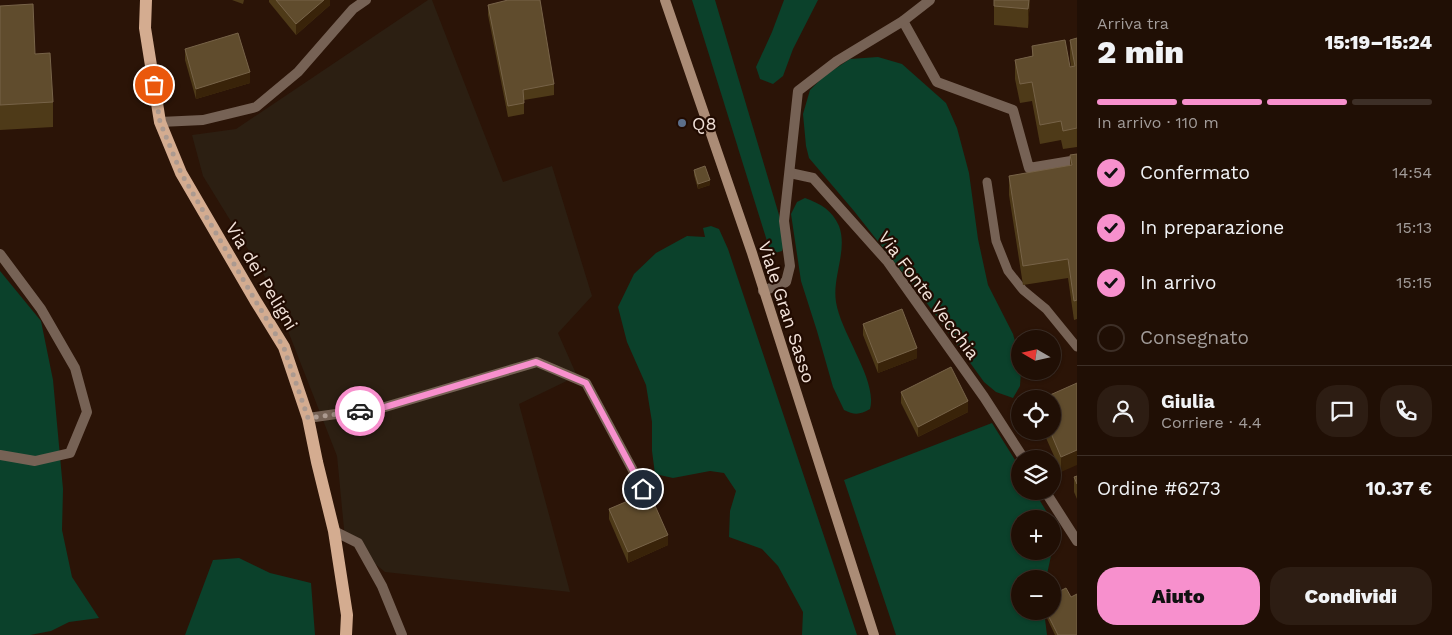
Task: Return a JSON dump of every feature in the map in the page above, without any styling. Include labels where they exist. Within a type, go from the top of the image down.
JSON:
[{"type":"main road","name":"Via dei Peligni","points":[[146,0],[145,28],[160,122],[181,173],[284,348],[308,418],[334,531],[347,615],[346,635]]},
{"type":"main road","name":"Viale Gran Sasso","points":[[665,0],[763,291],[874,635]]},
{"type":"street","points":[[160,122],[203,120],[256,107],[298,72],[353,9],[366,0]]},
{"type":"street","points":[[763,291],[786,282],[790,266],[784,221],[798,91],[837,61],[903,21],[930,0]]},
{"type":"street","points":[[903,21],[937,82],[1013,110],[1029,168],[1077,160]]},
{"type":"street","name":"Via Fonte Vecchia","points":[[790,173],[813,178],[888,262],[984,397],[1018,450]]},
{"type":"street","points":[[0,254],[41,309],[75,368],[87,412],[70,453],[35,461],[0,455]]},
{"type":"street","points":[[308,418],[385,407],[536,362],[586,383],[643,489]]},
{"type":"street","points":[[1051,500],[1077,541]]},
{"type":"street","points":[[334,531],[358,543],[382,586],[402,635]]},
{"type":"lane","points":[[987,182],[996,241],[1008,271],[1023,290],[1046,309],[1077,347]]},
{"type":"shaded area","points":[[428,0],[432,0],[503,182],[552,166],[592,296],[558,333],[577,376],[519,404],[570,592],[385,572],[345,539],[337,456],[270,285],[203,176],[192,135],[236,129]]},
{"type":"green space","points":[[692,0],[715,0],[782,225],[784,244],[782,251],[771,254]]},
{"type":"green space","points":[[784,0],[818,0],[793,49],[783,76],[773,84],[760,79],[756,67]]},
{"type":"green space","points":[[878,57],[902,64],[946,103],[957,128],[969,173],[978,239],[988,285],[1011,330],[1011,380],[1020,380],[1018,390],[1011,390],[1011,397],[996,392],[984,382],[929,306],[854,211],[809,158],[803,114],[810,90],[824,76],[850,59]]},
{"type":"green space","points":[[805,198],[825,208],[839,226],[842,244],[836,283],[836,302],[839,315],[864,371],[871,398],[870,409],[860,413],[851,413],[844,410],[833,387],[801,281],[791,214],[797,202]]},
{"type":"green space","points":[[711,226],[719,229],[728,249],[857,635],[802,635],[803,612],[778,566],[762,549],[729,537],[730,511],[736,491],[724,473],[710,471],[673,478],[655,474],[652,451],[652,422],[646,385],[627,342],[618,307],[634,274],[656,253],[687,236],[705,237],[703,228]]},
{"type":"green space","points":[[0,271],[41,321],[53,380],[63,489],[62,530],[72,577],[99,618],[69,622],[51,631],[30,635],[0,635]]},
{"type":"green space","points":[[992,423],[1011,454],[1011,500],[1039,500],[1046,510],[1011,510],[1011,560],[1050,560],[1048,570],[1011,570],[1011,620],[1045,620],[1047,635],[896,635],[844,480]]},
{"type":"green space","points":[[239,558],[270,573],[311,583],[315,635],[185,635],[213,560]]},
{"type":"building","points":[[276,0],[324,0],[296,24]]},
{"type":"building","points":[[508,0],[540,0],[554,84],[523,90],[524,103],[508,106],[488,5]]},
{"type":"building","points":[[994,0],[1029,0],[1028,9],[994,6]]},
{"type":"building","points":[[33,4],[35,54],[50,53],[53,102],[0,105],[0,6]]},
{"type":"building","points":[[238,33],[250,72],[196,89],[185,49]]},
{"type":"building","points":[[1077,38],[1077,128],[1063,131],[1061,121],[1040,125],[1032,82],[1020,84],[1015,60],[1033,56],[1032,46],[1065,40],[1070,67],[1075,66],[1070,40]]},
{"type":"building","points":[[1077,154],[1077,300],[1074,301],[1068,259],[1023,266],[1009,176],[1072,165],[1070,155]]},
{"type":"building","points":[[705,166],[710,180],[698,184],[694,170]]},
{"type":"building","points":[[902,309],[917,348],[878,363],[863,324]]},
{"type":"building","points":[[951,367],[968,401],[918,427],[901,392]]},
{"type":"building","points":[[1077,383],[1077,450],[1061,457],[1061,450],[1058,450],[1054,440],[1061,440],[1061,390]]},
{"type":"building","points":[[649,492],[668,535],[628,552],[609,509]]},
{"type":"building","points":[[1066,588],[1071,597],[1077,594],[1077,635],[1058,635],[1050,620],[1061,620],[1061,590]]},
{"type":"way so far","points":[[154,85],[160,122],[181,173],[284,348],[308,418],[360,411]]},
{"type":"place","name":"Q8","points":[[682,123]]},
{"type":"route","points":[[360,411],[385,407],[536,362],[586,383],[643,489]]}]
